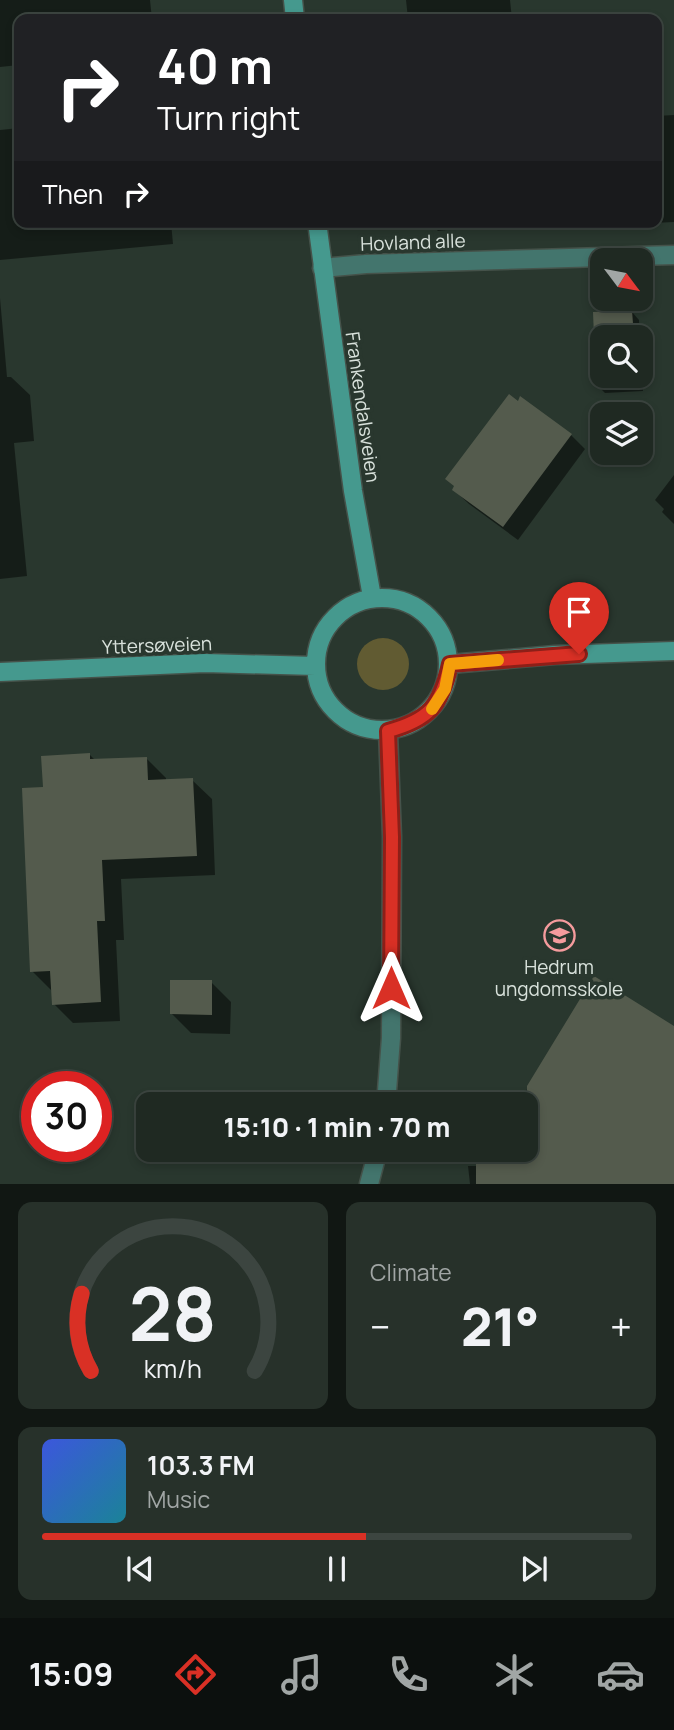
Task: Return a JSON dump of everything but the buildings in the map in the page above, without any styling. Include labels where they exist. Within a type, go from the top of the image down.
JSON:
[{"type":"main road","name":"Frankendalsveien","points":[[318,228],[354,491],[372,597]]},
{"type":"main road","points":[[372,597],[401,599],[426,613],[444,636],[450,664],[445,689],[432,710],[412,725],[388,731],[361,728],[337,714],[321,692],[315,666],[319,642],[331,621],[349,606],[372,597]]},
{"type":"main road","points":[[450,664],[555,655],[674,651]]},
{"type":"main road","name":"Yttersøveien","points":[[0,672],[205,663],[315,666]]},
{"type":"street","name":"Hovland alle","points":[[322,268],[366,264],[674,255]]},
{"type":"street","points":[[387,1092],[391,1011],[392,837],[388,731]]},
{"type":"street","points":[[369,1184],[375,1162]]},
{"type":"shaded area","points":[[383,638],[393,640],[401,646],[407,654],[407,674],[401,682],[393,688],[383,690],[373,688],[365,682],[359,674],[357,664],[359,654],[365,646],[373,640]]},
{"type":"slow traffic","points":[[432,709],[445,689],[450,664],[498,660]]},
{"type":"place","name":"Hedrum ungdomsskole","points":[[559,936]]},
{"type":"route","points":[[391,988],[392,837],[388,731],[412,725],[432,710],[445,689],[450,664],[579,654]]}]
